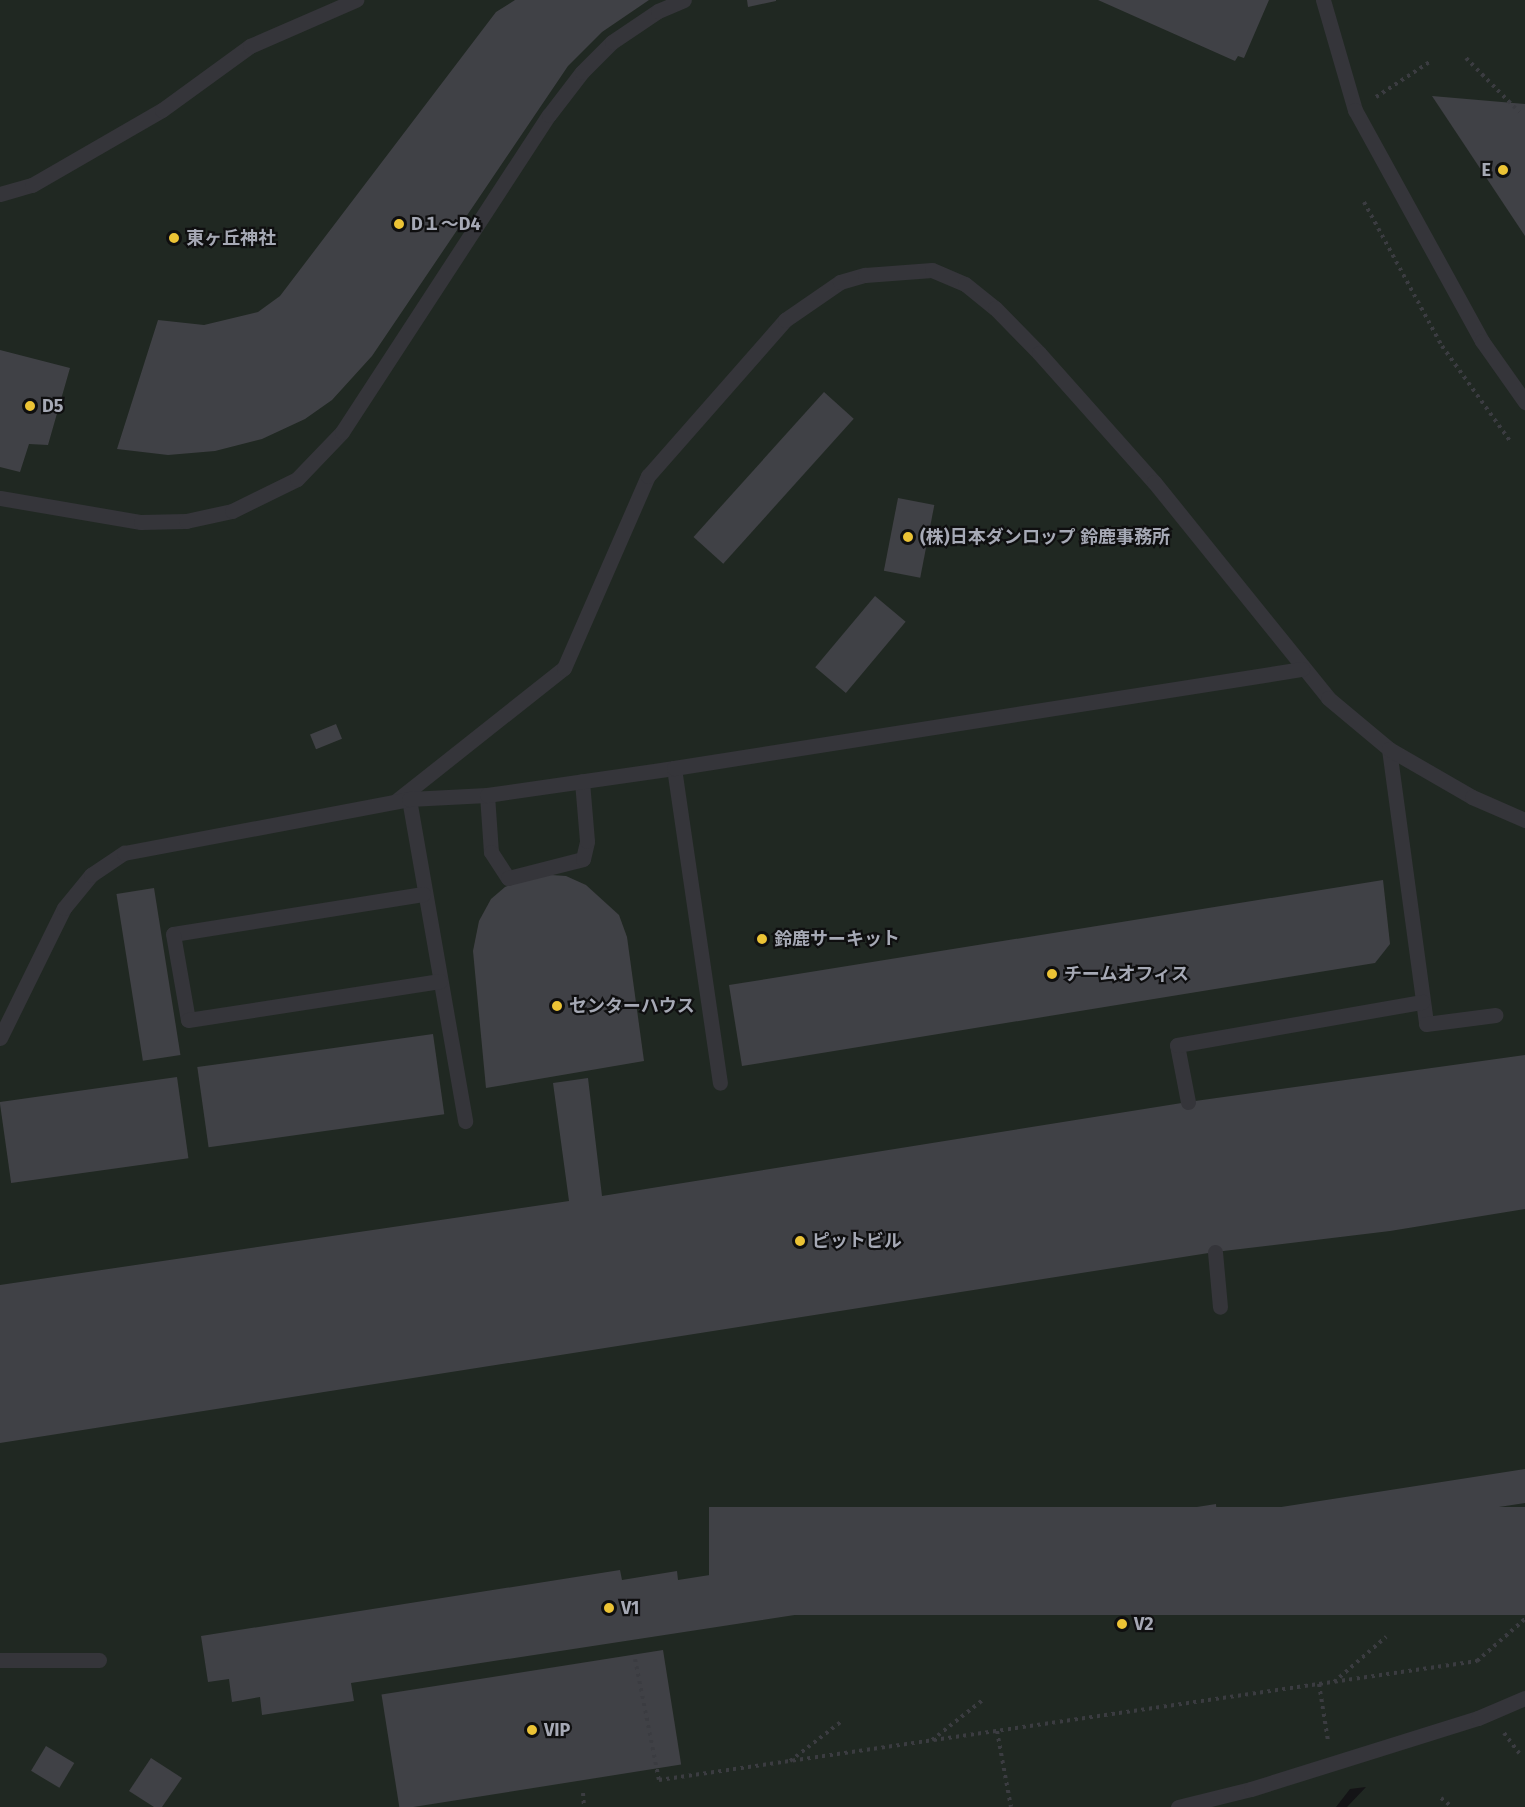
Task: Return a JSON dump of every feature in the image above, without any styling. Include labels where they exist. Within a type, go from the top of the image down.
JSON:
[{"type":"lane","points":[[0,194],[32,185],[162,110],[250,46],[356,0]]},
{"type":"lane","points":[[0,498],[141,522],[186,521],[232,511],[297,479],[342,432],[549,115],[582,72],[612,42],[658,11],[684,0]]},
{"type":"lane","points":[[1323,0],[1355,110],[1482,342],[1525,402]]},
{"type":"lane","points":[[402,800],[564,668],[648,476],[785,320],[840,282],[865,275],[932,270],[965,284],[995,308],[1154,482],[1302,669],[1328,698],[1389,749],[1472,797],[1525,820]]},
{"type":"lane","points":[[0,1038],[64,908],[104,864],[145,849],[402,800],[487,795],[674,768],[1302,669]]},
{"type":"lane","points":[[1389,749],[1426,1024],[1495,1016]]},
{"type":"lane","points":[[674,768],[720,1083]]},
{"type":"lane","points":[[487,795],[491,852],[508,878],[583,859],[587,841],[582,781]]},
{"type":"lane","points":[[402,800],[423,894],[465,1121]]},
{"type":"lane","points":[[423,894],[173,934],[188,1020],[440,981]]},
{"type":"lane","points":[[1188,1102],[1177,1045],[1422,1002]]},
{"type":"lane","points":[[1215,1251],[1220,1307]]},
{"type":"lane","points":[[0,1660],[99,1660]]},
{"type":"lane","points":[[1178,1807],[1478,1718],[1525,1698]]},
{"type":"path","points":[[1466,58],[1519,112]]},
{"type":"path","points":[[1355,110],[1431,61]]},
{"type":"path","points":[[1364,202],[1442,346],[1510,441]]},
{"type":"path","points":[[635,1659],[659,1780],[1477,1661],[1525,1619]]},
{"type":"path","points":[[1334,1682],[1386,1637]]},
{"type":"path","points":[[1319,1684],[1332,1762]]},
{"type":"path","points":[[931,1740],[984,1699]]},
{"type":"path","points":[[790,1761],[842,1721]]},
{"type":"path","points":[[1501,1728],[1520,1754]]},
{"type":"path","points":[[997,1731],[1011,1807]]},
{"type":"path","points":[[583,1793],[584,1807]]},
{"type":"path","points":[[1441,1798],[1452,1807]]},
{"type":"shaded area","name":"鈴鹿サーキット","points":[[0,0],[1525,0],[1525,1807],[1347,1807],[1366,1787],[1350,1789],[1336,1807],[0,1807]]},
{"type":"building","name":"D１～D4","points":[[515,0],[649,0],[602,32],[568,66],[372,356],[332,400],[305,419],[262,439],[215,451],[168,455],[117,449],[158,320],[204,325],[258,312],[280,296],[496,12]]},
{"type":"building","points":[[747,0],[776,0],[776,1],[748,7]]},
{"type":"building","points":[[1098,0],[1269,0],[1244,58],[1238,56],[1235,61]]},
{"type":"building","name":"E","points":[[1432,96],[1525,104],[1525,236]]},
{"type":"building","name":"D5","points":[[0,350],[70,368],[48,445],[29,444],[20,472],[0,467]]},
{"type":"building","points":[[824,392],[854,419],[723,564],[694,537]]},
{"type":"building","name":"(株)日本ダンロップ 鈴鹿事務所","points":[[898,498],[934,505],[920,578],[884,571]]},
{"type":"building","points":[[875,596],[906,622],[846,693],[815,667]]},
{"type":"building","points":[[336,724],[342,739],[316,749],[310,734]]},
{"type":"building","name":"センターハウス","points":[[533,876],[566,876],[586,885],[619,915],[627,937],[644,1061],[486,1088],[473,951],[479,921],[491,899],[505,887]]},
{"type":"building","name":"チームオフィス","points":[[1383,880],[1390,944],[1375,963],[742,1066],[729,985]]},
{"type":"building","points":[[154,888],[180,1055],[143,1061],[116,894]]},
{"type":"building","points":[[433,1034],[444,1114],[209,1147],[197,1067]]},
{"type":"building","name":"ピットビル","points":[[1525,1055],[1525,1209],[1390,1231],[1215,1252],[0,1443],[0,1285],[569,1201],[553,1083],[588,1078],[602,1196],[1188,1102]]},
{"type":"building","points":[[177,1077],[188,1158],[11,1183],[0,1102]]},
{"type":"building","name":"V1","points":[[1525,1469],[1525,1503],[351,1683],[354,1701],[262,1715],[260,1697],[232,1702],[229,1679],[208,1682],[201,1636],[620,1570],[622,1580],[677,1571],[678,1580],[1062,1520],[1063,1528],[1216,1504],[1217,1517]]},
{"type":"building","points":[[709,1507],[1525,1507],[1525,1615],[709,1615]]},
{"type":"building","name":"VIP","points":[[663,1650],[681,1765],[413,1807],[399,1807],[382,1695]]},
{"type":"building","points":[[46,1746],[74,1763],[59,1788],[31,1771]]},
{"type":"building","points":[[151,1758],[182,1778],[162,1807],[154,1807],[129,1791]]},
{"type":"place","name":"E","points":[[1503,170]]},
{"type":"place","name":"D１～D4","points":[[399,224]]},
{"type":"place","name":"東ヶ丘神社","points":[[174,238]]},
{"type":"place","name":"D5","points":[[30,406]]},
{"type":"place","name":"(株)日本ダンロップ 鈴鹿事務所","points":[[908,537]]},
{"type":"place","name":"鈴鹿サーキット","points":[[762,939]]},
{"type":"place","name":"チームオフィス","points":[[1052,974]]},
{"type":"place","name":"センターハウス","points":[[557,1006]]},
{"type":"place","name":"ピットビル","points":[[800,1241]]},
{"type":"place","name":"V1","points":[[609,1608]]},
{"type":"place","name":"V2","points":[[1122,1624]]},
{"type":"place","name":"VIP","points":[[532,1730]]}]
